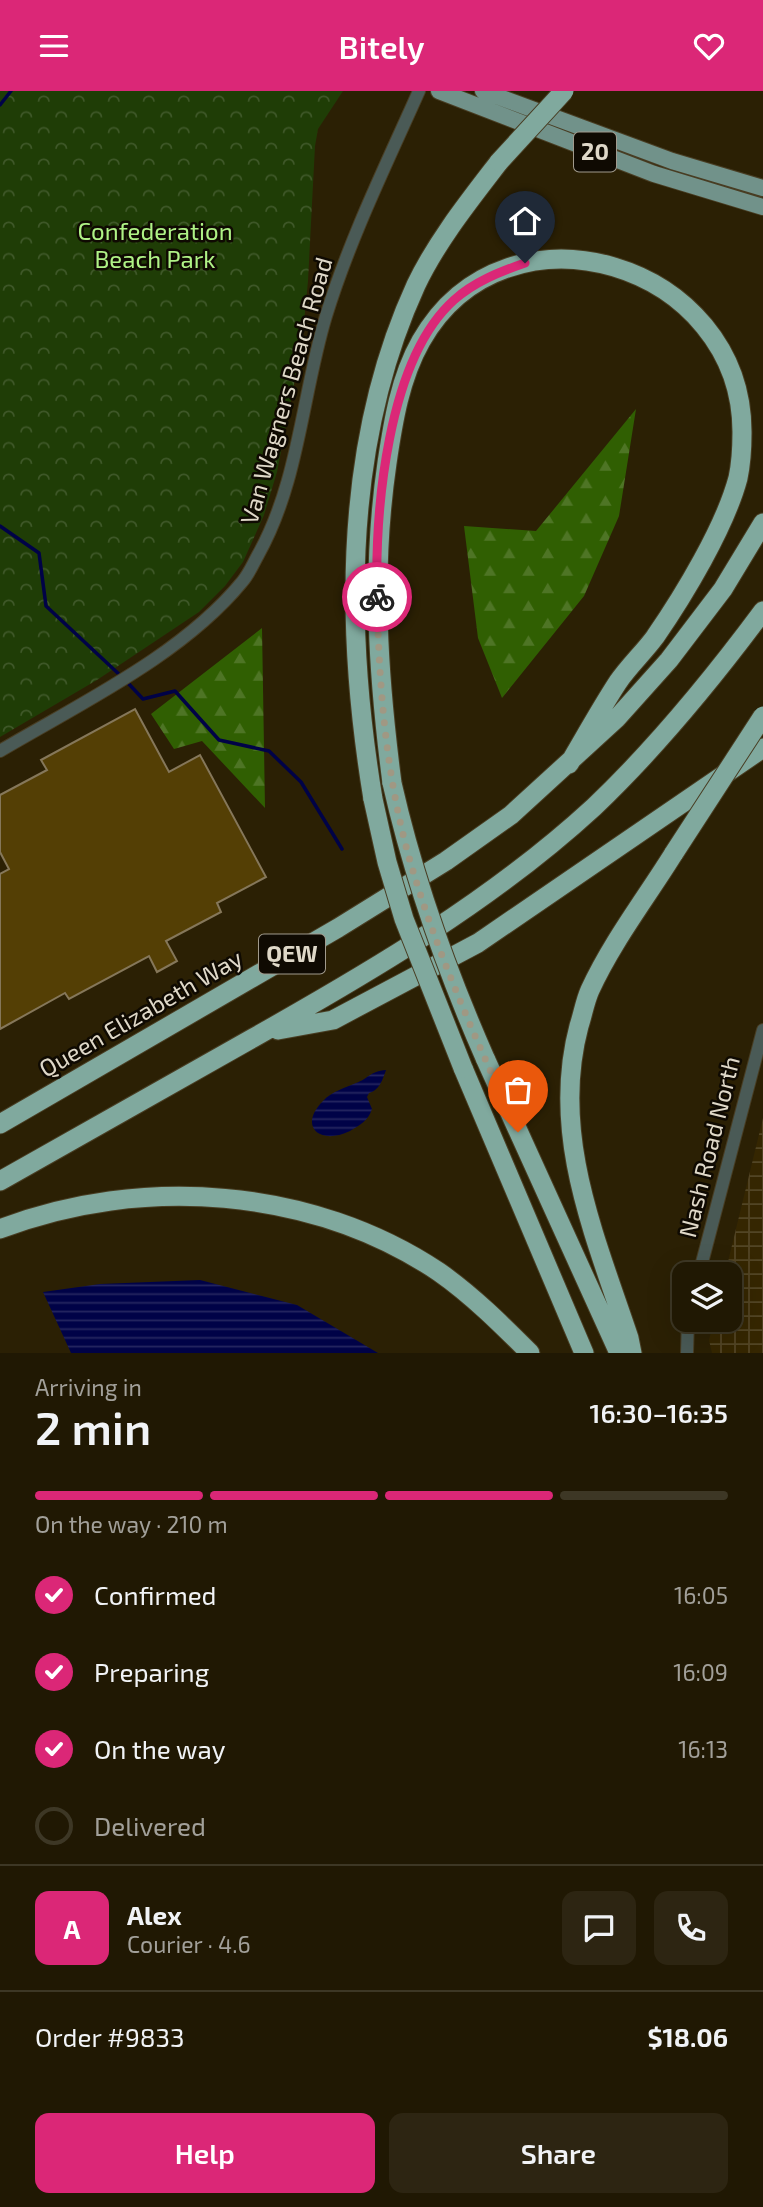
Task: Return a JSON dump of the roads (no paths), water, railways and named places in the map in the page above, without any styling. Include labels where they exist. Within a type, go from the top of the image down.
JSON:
[{"type":"highway","points":[[564,91],[499,162],[464,207],[417,284],[397,330],[370,435],[359,514],[354,580],[354,634],[363,743],[387,862],[404,919],[463,1068],[584,1353]]},
{"type":"highway","points":[[569,764],[620,679],[653,639],[683,593],[725,514],[738,477],[742,419],[737,390],[715,341],[699,319],[673,295],[639,274],[619,267],[590,260],[558,259],[525,263],[478,282],[454,300],[422,338],[410,363],[390,437],[380,506],[378,660],[393,783],[407,848],[426,912],[452,982],[485,1058],[619,1353]]},
{"type":"highway","name":"Queen Elizabeth Way","points":[[0,1124],[338,928],[446,861],[511,815],[617,718],[669,660],[723,589],[763,523]]},
{"type":"highway","name":"QEW","points":[[0,1181],[358,979],[517,871],[593,808],[657,744],[714,677],[763,611]]},
{"type":"highway","points":[[632,1353],[589,1219],[574,1152],[569,1115],[569,1081],[575,1044],[589,991],[626,928],[763,716]]},
{"type":"highway","points":[[263,1032],[333,1020],[478,943],[763,748]]},
{"type":"highway","points":[[0,1229],[33,1216],[125,1198],[205,1196],[267,1203],[348,1226],[398,1249],[439,1273],[493,1316],[530,1353]]},
{"type":"main road","name":"20","points":[[439,91],[654,174],[759,206]]},
{"type":"main road","name":"20","points":[[484,91],[672,160],[762,188]]},
{"type":"main road","points":[[506,91],[528,107]]},
{"type":"street","name":"Van Wagners Beach Road","points":[[0,751],[178,643],[216,611],[244,579],[273,529],[295,454],[315,359],[338,278],[378,179],[419,91]]},
{"type":"street","name":"Nash Road North","points":[[702,1262],[763,1030]]},
{"type":"street","points":[[687,1353],[688,1332]]},
{"type":"waterway","points":[[0,105],[11,91]]},
{"type":"waterway","points":[[0,526],[39,553],[46,606],[122,677]]},
{"type":"waterway","points":[[127,682],[143,699],[175,691],[219,740],[269,751],[301,782],[342,849]]},
{"type":"park label","name":"Confederation Beach Park","points":[[155,246]]}]
